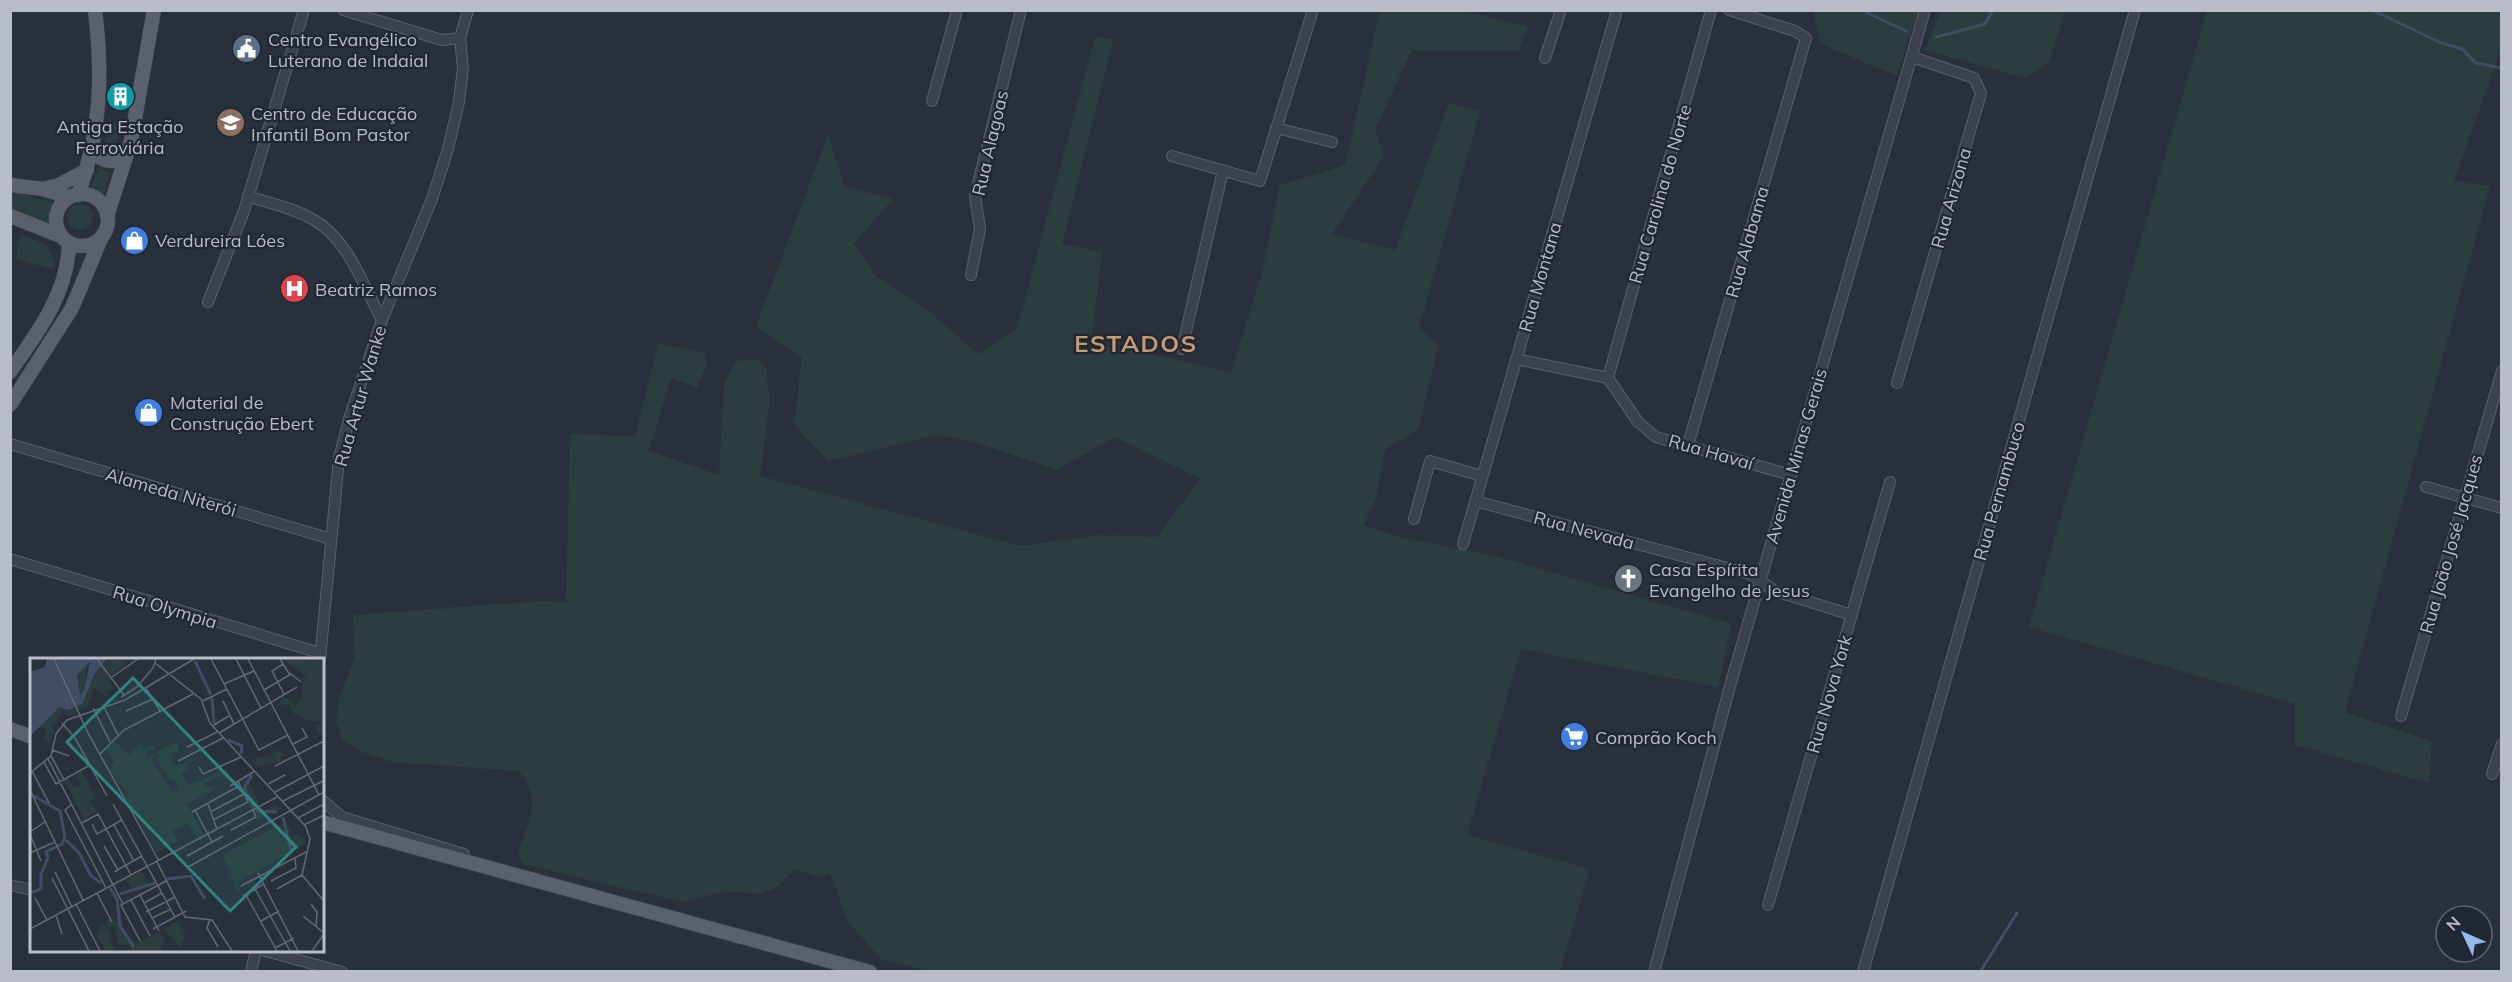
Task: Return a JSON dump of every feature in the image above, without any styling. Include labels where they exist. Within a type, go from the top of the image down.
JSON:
[{"type":"main road","points":[[10,372],[31,343],[63,285],[65,240],[57,226],[56,215],[61,205],[74,196],[93,152],[99,90],[95,10]]},
{"type":"main road","points":[[10,405],[48,351],[83,287],[107,226],[107,216],[126,158],[154,10]]},
{"type":"main road","points":[[93,152],[100,159],[115,162],[126,158]]},
{"type":"main road","points":[[43,189],[59,185],[87,170]]},
{"type":"main road","points":[[10,185],[74,196],[86,195],[100,202],[107,216]]},
{"type":"main road","points":[[10,216],[65,240],[87,246],[102,236]]},
{"type":"main road","points":[[31,343],[48,351]]},
{"type":"main road","points":[[10,728],[30,735]]},
{"type":"main road","points":[[324,823],[870,972]]},
{"type":"street","points":[[208,302],[248,196],[304,10]]},
{"type":"street","points":[[343,10],[442,40],[459,38],[468,10]]},
{"type":"street","points":[[932,101],[957,10]]},
{"type":"street","name":"Rua Alagoas","points":[[971,275],[980,229],[975,196],[1021,10]]},
{"type":"street","points":[[1172,156],[1260,181],[1313,10]]},
{"type":"street","points":[[1545,58],[1561,10]]},
{"type":"street","name":"Rua Montana","points":[[1462,543],[1617,10]]},
{"type":"street","name":"Rua Carolina do Norte","points":[[1608,378],[1712,10]]},
{"type":"street","name":"Rua Alabama","points":[[1688,446],[1806,38],[1795,31],[1729,10]]},
{"type":"street","name":"Avenida Minas Gerais","points":[[1654,972],[1760,582],[1925,10]]},
{"type":"street","name":"Rua Pernambuco","points":[[1863,972],[2135,10]]},
{"type":"street","name":"Rua Artur Wanke","points":[[320,656],[339,458],[350,416],[382,320],[432,199],[448,149],[459,102],[463,68],[459,38]]},
{"type":"street","name":"Rua Arizona","points":[[1897,383],[1981,93],[1974,78],[1912,57]]},
{"type":"street","points":[[1276,128],[1332,142]]},
{"type":"street","points":[[1182,349],[1223,170]]},
{"type":"street","points":[[248,196],[300,213],[322,225],[349,258],[382,320]]},
{"type":"street","points":[[1516,358],[1608,378]]},
{"type":"street","name":"Rua João José Jacques","points":[[2401,716],[2502,371]]},
{"type":"street","name":"Rua Havaí","points":[[1608,378],[1638,422],[1656,437],[1791,475]]},
{"type":"street","name":"Alameda Niterói","points":[[10,444],[331,539]]},
{"type":"street","points":[[1414,519],[1430,461],[1482,476]]},
{"type":"street","name":"Rua Nova York","points":[[1768,905],[1890,482]]},
{"type":"street","points":[[2426,488],[2502,508]]},
{"type":"street","name":"Rua Nevada","points":[[1475,501],[1750,574],[1774,591],[1852,615]]},
{"type":"street","name":"Rua Olympia","points":[[10,559],[320,656]]},
{"type":"street","points":[[2492,774],[2502,744]]},
{"type":"street","points":[[324,802],[342,817],[471,856],[531,879]]},
{"type":"street","points":[[10,885],[30,890]]},
{"type":"street","points":[[251,972],[256,952]]},
{"type":"street","points":[[266,952],[342,972]]},
{"type":"shaded area","points":[[1380,11],[1465,11],[1528,27],[1519,51],[1412,50],[1375,130],[1384,156],[1332,234],[1395,250],[1449,103],[1480,111],[1419,328],[1438,345],[1419,428],[1385,450],[1375,500],[1364,525],[1398,537],[1492,555],[1732,624],[1718,687],[1521,649],[1467,835],[1590,869],[1560,971],[927,971],[881,959],[847,920],[830,873],[820,877],[796,869],[775,888],[759,894],[725,891],[681,902],[523,864],[518,855],[529,822],[532,803],[527,782],[519,771],[392,762],[362,752],[342,739],[336,721],[339,699],[355,657],[353,615],[542,601],[566,602],[570,433],[635,437],[658,343],[704,353],[707,364],[697,388],[671,378],[649,451],[719,475],[724,384],[736,361],[758,359],[766,367],[770,400],[760,476],[1021,546],[1097,535],[1157,537],[1200,479],[1115,437],[1056,470],[976,442],[937,435],[828,461],[794,425],[802,358],[756,326],[828,135],[845,187],[893,199],[854,244],[876,276],[924,307],[978,354],[1017,329],[1095,37],[1113,39],[1062,244],[1102,252],[1091,345],[1128,349],[1231,372],[1261,276],[1280,185],[1345,165]]},
{"type":"shaded area","points":[[1813,11],[1918,11],[1897,76],[1821,44]]},
{"type":"shaded area","points":[[1941,11],[2065,11],[2049,63],[2025,78],[1925,50]]},
{"type":"shaded area","points":[[2207,11],[2501,11],[2501,49],[2454,181],[2490,186],[2345,712],[2432,741],[2429,783],[2295,745],[2295,704],[2029,627]]},
{"type":"shaded area","points":[[109,121],[121,124],[114,158],[104,156]]},
{"type":"shaded area","points":[[99,169],[110,172],[104,194],[90,188]]},
{"type":"shaded area","points":[[11,191],[57,204],[52,226],[11,210]]},
{"type":"shaded area","points":[[80,204],[89,208],[93,217],[89,226],[80,230],[71,226],[67,217],[71,208]]},
{"type":"shaded area","points":[[20,234],[47,245],[55,263],[54,270],[16,259]]},
{"type":"waterway","points":[[1861,10],[1906,31]]},
{"type":"waterway","points":[[1936,37],[1985,24],[1993,10]]},
{"type":"waterway","points":[[2372,10],[2439,42],[2462,49],[2476,63],[2501,68]]},
{"type":"waterway","points":[[1980,972],[2017,913]]},
{"type":"place","name":"Centro Evangélico Luterano de Indaial","points":[[247,49]]},
{"type":"place","name":"Antiga Estação Ferroviária","points":[[120,97]]},
{"type":"place","name":"Centro de Educação Infantil Bom Pastor","points":[[230,123]]},
{"type":"place","name":"Verdureira Lóes","points":[[134,240]]},
{"type":"place","name":"Beatriz Ramos","points":[[294,289]]},
{"type":"place","name":"Material de Construção Ebert","points":[[149,412]]},
{"type":"place","name":"Casa Espírita Evangelho de Jesus","points":[[1628,579]]},
{"type":"place","name":"Comprão Koch","points":[[1574,737]]},
{"type":"district","name":"ESTADOS","points":[[1136,343]]}]
